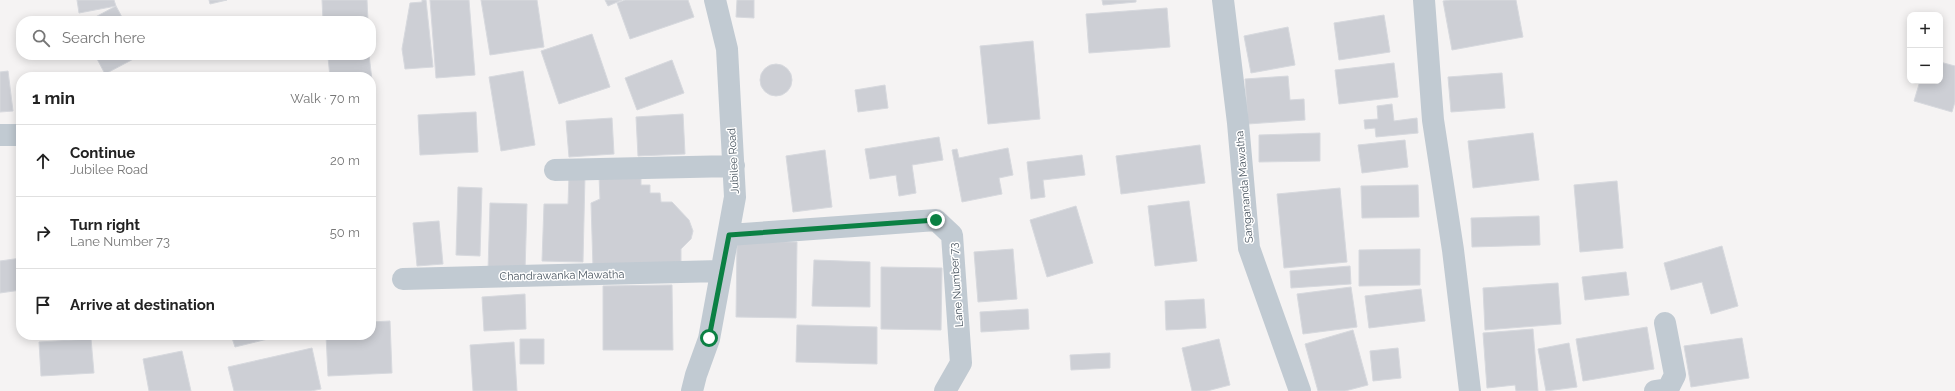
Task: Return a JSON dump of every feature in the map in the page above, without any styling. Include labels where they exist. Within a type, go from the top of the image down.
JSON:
[{"type":"street","name":"Jubilee Road","points":[[692,391],[709,338],[736,197],[727,49],[715,0]]},
{"type":"street","name":"Sangananda Mawatha","points":[[1223,0],[1238,123],[1249,248],[1300,391]]},
{"type":"street","points":[[1424,0],[1433,120],[1453,250],[1470,391]]},
{"type":"street","points":[[0,135],[16,135]]},
{"type":"street","points":[[556,170],[734,166]]},
{"type":"street","name":"Lane Number 73","points":[[729,235],[936,220],[952,235],[962,363],[945,391]]},
{"type":"street","name":"Chandrawanka Mawatha","points":[[403,280],[722,271]]},
{"type":"street","points":[[1655,391],[1668,389],[1675,375],[1664,323]]},
{"type":"building","points":[[77,0],[114,0],[116,6],[79,13]]},
{"type":"building","points":[[209,0],[227,0],[210,4]]},
{"type":"building","points":[[322,0],[367,0],[368,16],[323,16]]},
{"type":"building","points":[[422,0],[426,0],[433,67],[405,69],[402,49],[410,3],[422,2]]},
{"type":"building","points":[[430,0],[469,0],[475,75],[436,78]]},
{"type":"building","points":[[481,0],[537,0],[544,47],[490,55]]},
{"type":"building","points":[[605,0],[622,0],[608,6]]},
{"type":"building","points":[[625,0],[688,0],[694,17],[630,39],[617,3]]},
{"type":"building","points":[[737,0],[754,0],[754,18],[736,17]]},
{"type":"building","points":[[1102,0],[1136,0],[1136,2],[1103,5]]},
{"type":"building","points":[[1516,0],[1523,37],[1452,50],[1443,1]]},
{"type":"building","points":[[116,6],[121,16],[97,16]]},
{"type":"building","points":[[1167,8],[1170,47],[1089,53],[1086,14]]},
{"type":"building","points":[[1384,15],[1390,52],[1339,60],[1334,23]]},
{"type":"building","points":[[1288,27],[1295,65],[1251,73],[1244,36]]},
{"type":"building","points":[[592,34],[610,87],[559,104],[541,51]]},
{"type":"building","points":[[1033,41],[1040,119],[988,124],[980,46]]},
{"type":"building","points":[[98,60],[132,60],[109,72],[104,72]]},
{"type":"building","points":[[328,60],[370,60],[371,72],[330,72]]},
{"type":"building","points":[[672,60],[684,93],[637,110],[625,78]]},
{"type":"building","points":[[1394,63],[1398,97],[1339,104],[1335,70]]},
{"type":"building","points":[[1943,63],[1955,66],[1955,102],[1952,112],[1914,101],[1919,84],[1943,84]]},
{"type":"building","points":[[776,64],[787,69],[792,80],[787,91],[776,96],[765,91],[760,80],[765,69]]},
{"type":"building","points":[[8,71],[13,111],[0,112],[0,72]]},
{"type":"building","points":[[523,71],[535,145],[501,151],[489,77]]},
{"type":"building","points":[[1502,73],[1505,108],[1451,112],[1448,77]]},
{"type":"building","points":[[1288,76],[1290,100],[1304,99],[1305,120],[1248,124],[1245,79]]},
{"type":"building","points":[[885,85],[888,108],[858,112],[855,90]]},
{"type":"building","points":[[1392,104],[1394,121],[1417,118],[1418,133],[1376,137],[1375,128],[1365,129],[1364,120],[1378,119],[1377,106]]},
{"type":"building","points":[[476,112],[478,152],[420,155],[418,115]]},
{"type":"building","points":[[683,114],[685,154],[638,156],[636,117]]},
{"type":"building","points":[[612,118],[614,154],[569,157],[566,121]]},
{"type":"building","points":[[1320,133],[1320,161],[1259,162],[1259,135]]},
{"type":"building","points":[[1533,133],[1539,180],[1473,188],[1468,141]]},
{"type":"building","points":[[939,137],[943,160],[912,165],[916,193],[899,196],[896,175],[870,179],[865,149]]},
{"type":"building","points":[[1405,140],[1408,167],[1362,173],[1358,145]]},
{"type":"building","points":[[1200,145],[1205,183],[1121,194],[1116,156]]},
{"type":"building","points":[[1008,148],[1013,175],[999,178],[1002,194],[962,202],[952,150],[957,149],[959,158]]},
{"type":"building","points":[[825,150],[832,207],[793,212],[786,156]]},
{"type":"building","points":[[1082,155],[1085,175],[1043,180],[1045,197],[1031,199],[1027,162]]},
{"type":"building","points":[[569,176],[585,176],[583,262],[542,261],[544,204],[568,204]]},
{"type":"building","points":[[599,176],[641,176],[641,185],[650,185],[650,193],[660,193],[661,202],[672,202],[689,220],[693,231],[691,239],[681,249],[681,266],[593,268],[591,203],[600,199]]},
{"type":"building","points":[[1617,181],[1623,248],[1580,252],[1574,185]]},
{"type":"building","points":[[1418,185],[1419,217],[1362,218],[1361,186]]},
{"type":"building","points":[[458,187],[482,188],[480,256],[456,255]]},
{"type":"building","points":[[1340,188],[1347,262],[1284,268],[1277,194]]},
{"type":"building","points":[[1189,201],[1197,261],[1155,266],[1148,206]]},
{"type":"building","points":[[490,203],[527,204],[525,272],[488,271]]},
{"type":"building","points":[[1076,206],[1093,263],[1047,277],[1030,220]]},
{"type":"building","points":[[1539,216],[1540,245],[1472,247],[1471,218]]},
{"type":"building","points":[[439,221],[443,264],[417,266],[413,223]]},
{"type":"building","points":[[737,241],[797,242],[796,318],[736,317]]},
{"type":"building","points":[[1722,246],[1738,306],[1711,314],[1702,282],[1671,290],[1664,263]]},
{"type":"building","points":[[1013,249],[1017,299],[978,302],[974,252]]},
{"type":"building","points":[[1420,249],[1420,285],[1359,286],[1359,250]]},
{"type":"building","points":[[16,259],[16,291],[0,293],[0,261]]},
{"type":"building","points":[[814,260],[870,262],[870,307],[812,306]]},
{"type":"building","points":[[1350,266],[1351,284],[1291,288],[1290,271]]},
{"type":"building","points":[[881,267],[942,268],[941,330],[881,329]]},
{"type":"building","points":[[1626,272],[1629,295],[1585,300],[1582,277]]},
{"type":"building","points":[[1558,283],[1561,324],[1485,330],[1483,288]]},
{"type":"building","points":[[672,285],[673,350],[603,350],[603,286]]},
{"type":"building","points":[[1351,287],[1357,327],[1303,334],[1297,294]]},
{"type":"building","points":[[1421,289],[1425,321],[1369,328],[1365,296]]},
{"type":"building","points":[[525,294],[526,329],[484,331],[482,297]]},
{"type":"building","points":[[1204,299],[1206,328],[1166,330],[1165,301]]},
{"type":"building","points":[[1028,309],[1029,329],[981,332],[980,312]]},
{"type":"building","points":[[390,321],[392,373],[328,376],[326,340],[376,340],[376,322]]},
{"type":"building","points":[[797,325],[877,327],[877,364],[796,362]]},
{"type":"building","points":[[1647,327],[1654,369],[1583,381],[1576,339]]},
{"type":"building","points":[[1533,329],[1538,391],[1516,391],[1515,385],[1487,388],[1483,333]]},
{"type":"building","points":[[1353,330],[1368,385],[1345,391],[1318,391],[1305,344]]},
{"type":"building","points":[[1742,338],[1749,378],[1691,387],[1684,346]]},
{"type":"building","points":[[520,339],[544,339],[544,364],[520,364]]},
{"type":"building","points":[[1219,339],[1230,385],[1207,391],[1192,391],[1182,348]]},
{"type":"building","points":[[91,340],[94,373],[41,376],[39,342]]},
{"type":"building","points":[[233,340],[264,340],[235,347]]},
{"type":"building","points":[[514,342],[517,391],[473,391],[470,345]]},
{"type":"building","points":[[1569,343],[1577,387],[1546,391],[1538,349]]},
{"type":"building","points":[[312,348],[321,389],[311,391],[234,391],[228,367]]},
{"type":"building","points":[[1398,348],[1401,378],[1373,381],[1370,351]]},
{"type":"building","points":[[182,351],[191,391],[149,391],[143,359]]},
{"type":"building","points":[[1110,353],[1110,368],[1071,370],[1070,355]]},
{"type":"route","points":[[709,338],[729,235],[936,220]]}]
